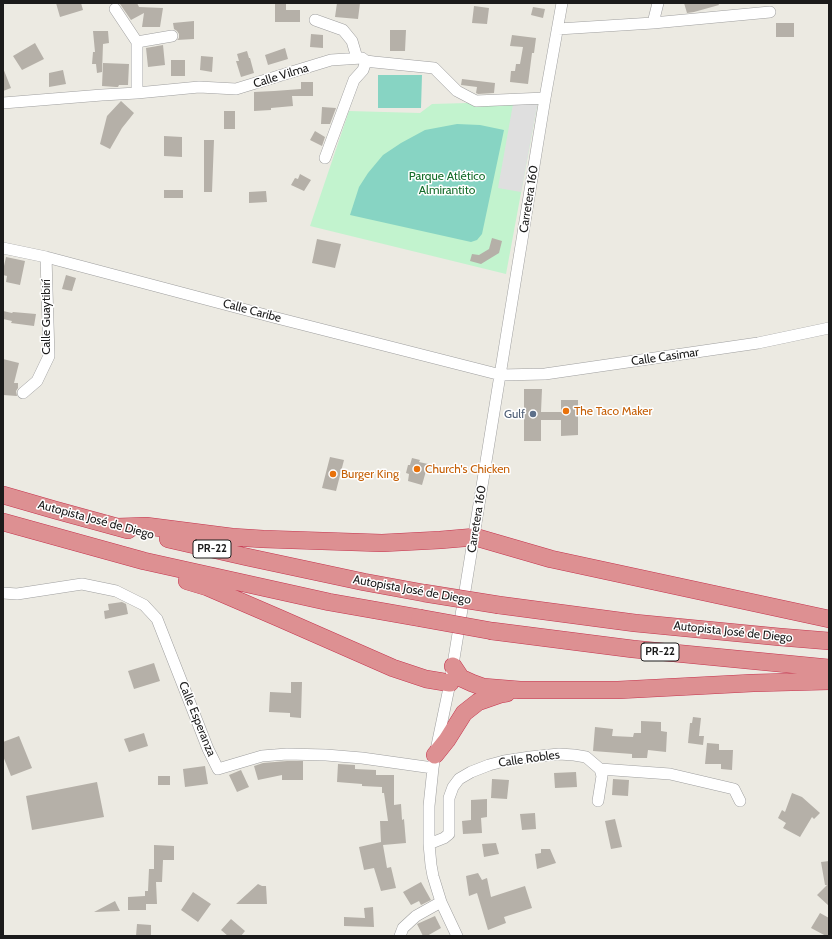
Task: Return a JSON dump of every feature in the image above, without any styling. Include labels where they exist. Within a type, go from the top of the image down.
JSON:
[{"type":"highway","name":"Autopista José de Diego","points":[[3,494],[117,527],[263,561],[424,593],[635,623],[772,637],[829,641]]},
{"type":"highway","name":"PR-22","points":[[3,522],[144,561],[329,602],[492,631],[633,649],[829,668]]},
{"type":"highway","points":[[117,527],[146,526],[232,537],[295,540],[382,542],[474,537],[551,558],[829,619]]},
{"type":"highway","points":[[144,561],[155,570],[214,590],[393,668],[426,679],[451,675],[483,687],[520,690],[618,690],[753,683],[829,681]]},
{"type":"highway","points":[[434,762],[464,713],[472,706],[491,697],[520,690]]},
{"type":"street","name":"Carretera 160","points":[[457,936],[442,902],[433,876],[429,844],[429,806],[434,762],[451,675],[545,98],[562,3]]},
{"type":"street","points":[[653,23],[658,3]]},
{"type":"street","points":[[115,9],[137,42],[137,93]]},
{"type":"street","points":[[558,29],[653,23],[770,12]]},
{"type":"street","points":[[315,20],[344,30],[352,41],[361,60],[363,70],[354,80],[325,158]]},
{"type":"street","points":[[137,42],[172,36]]},
{"type":"street","name":"Calle Vilma","points":[[3,103],[198,87],[236,89],[331,60],[361,60],[434,68],[457,91],[476,100],[545,98]]},
{"type":"street","name":"Calle Caribe","points":[[3,248],[46,257],[501,375]]},
{"type":"street","name":"Calle Guaytibirí","points":[[23,393],[37,381],[49,356],[46,257]]},
{"type":"street","name":"Calle Casimar","points":[[501,375],[553,373],[758,343],[829,328]]},
{"type":"street","name":"Calle Esperanza","points":[[3,593],[17,594],[82,584],[116,590],[144,605],[157,619],[208,749],[218,769],[262,756],[287,754],[326,755],[393,762],[434,762]]},
{"type":"street","name":"Calle Robles","points":[[429,844],[444,838],[449,834],[449,798],[453,787],[459,779],[471,772],[504,761],[560,754],[586,758],[600,769]]},
{"type":"street","points":[[598,801],[602,776],[600,769],[670,774],[708,782],[734,789],[740,801]]},
{"type":"street","points":[[400,936],[403,928],[416,916],[442,902]]},
{"type":"green space","points":[[378,75],[422,75],[421,108],[378,108]]},
{"type":"green space","name":"Parque Atlético Almirantito","points":[[538,101],[506,274],[310,226],[349,111],[420,113],[432,104]]},
{"type":"green space","points":[[457,124],[480,125],[504,130],[482,234],[477,240],[471,242],[350,215],[359,187],[383,155],[425,130]]},
{"type":"shaded area","points":[[538,101],[521,192],[498,188],[513,104]]},
{"type":"building","points":[[56,3],[81,3],[83,10],[60,17]]},
{"type":"building","points":[[137,3],[139,7],[163,8],[160,27],[142,27],[144,13],[131,20],[120,4]]},
{"type":"building","points":[[275,3],[286,3],[286,10],[300,10],[300,22],[275,22]]},
{"type":"building","points":[[337,3],[360,3],[358,19],[335,17]]},
{"type":"building","points":[[684,3],[718,3],[719,5],[687,13]]},
{"type":"building","points":[[474,6],[489,8],[487,24],[472,23]]},
{"type":"building","points":[[533,7],[545,9],[543,18],[531,15]]},
{"type":"building","points":[[194,21],[194,39],[177,40],[179,38],[179,34],[174,29],[173,23]]},
{"type":"building","points":[[776,23],[794,23],[794,37],[776,37]]},
{"type":"building","points":[[390,30],[406,30],[405,51],[390,51]]},
{"type":"building","points":[[93,31],[108,31],[109,43],[103,44],[102,72],[97,73],[96,64],[92,64],[93,52],[95,52]]},
{"type":"building","points":[[311,34],[323,35],[323,48],[310,47]]},
{"type":"building","points":[[512,35],[536,38],[534,53],[532,53],[528,84],[510,82],[511,71],[515,71],[516,64],[520,64],[523,47],[510,46]]},
{"type":"building","points":[[35,43],[44,59],[22,70],[13,56]]},
{"type":"building","points":[[163,45],[165,65],[148,67],[146,48]]},
{"type":"building","points":[[285,48],[288,59],[268,65],[265,55]]},
{"type":"building","points":[[247,51],[254,73],[241,77],[236,61],[239,61],[237,54]]},
{"type":"building","points":[[201,56],[213,57],[212,72],[200,70]]},
{"type":"building","points":[[171,60],[185,60],[185,76],[171,76]]},
{"type":"building","points":[[103,63],[129,64],[128,85],[119,85],[118,87],[102,86]]},
{"type":"building","points":[[3,68],[11,88],[3,91]]},
{"type":"building","points":[[63,70],[66,84],[49,87],[49,73]]},
{"type":"building","points":[[462,79],[495,83],[494,93],[478,94],[476,93],[477,87],[461,85]]},
{"type":"building","points":[[301,82],[313,82],[313,96],[292,96],[293,106],[254,111],[254,92],[301,89]]},
{"type":"building","points":[[121,101],[134,113],[122,128],[110,149],[100,144],[107,116]]},
{"type":"building","points":[[322,107],[336,108],[330,124],[321,124]]},
{"type":"building","points":[[224,111],[235,111],[235,129],[224,129]]},
{"type":"building","points":[[315,131],[325,137],[322,146],[310,140]]},
{"type":"building","points":[[164,136],[182,137],[182,157],[164,156]]},
{"type":"building","points":[[204,140],[214,140],[212,192],[204,192]]},
{"type":"building","points":[[300,174],[311,180],[304,191],[291,185],[295,178],[298,179]]},
{"type":"building","points":[[164,190],[183,190],[183,198],[164,198]]},
{"type":"building","points":[[266,191],[267,202],[249,203],[249,192]]},
{"type":"building","points":[[492,238],[502,241],[499,253],[481,264],[470,261],[472,254],[479,255],[489,249]]},
{"type":"building","points":[[317,239],[341,244],[335,268],[312,263]]},
{"type":"building","points":[[6,257],[25,261],[20,285],[6,282],[7,276],[3,275],[3,266]]},
{"type":"building","points":[[66,275],[76,278],[72,291],[62,289]]},
{"type":"building","points":[[3,311],[36,314],[34,326],[11,323],[12,321],[3,319]]},
{"type":"building","points":[[3,359],[19,363],[14,383],[18,383],[18,388],[16,391],[17,396],[3,395]]},
{"type":"building","points":[[524,389],[542,389],[541,412],[561,412],[561,400],[578,400],[578,435],[561,436],[561,420],[541,420],[541,441],[524,441]]},
{"type":"building","name":"Burger King","points":[[330,457],[344,460],[336,491],[322,488]]},
{"type":"building","name":"Church's Chicken","points":[[412,458],[420,460],[419,462],[428,464],[422,485],[408,481],[409,474],[406,473]]},
{"type":"building","points":[[122,602],[126,604],[128,614],[105,619],[104,611],[109,610],[108,604]]},
{"type":"building","points":[[154,663],[160,681],[134,689],[128,671]]},
{"type":"building","points":[[291,682],[302,682],[301,718],[290,717],[290,713],[269,712],[270,692],[291,693]]},
{"type":"building","points":[[693,717],[701,718],[699,736],[704,736],[703,745],[688,743],[690,723],[692,723]]},
{"type":"building","points":[[641,721],[661,722],[661,731],[667,732],[666,752],[648,750],[647,758],[632,758],[632,754],[593,751],[595,727],[613,729],[612,736],[633,737],[634,733],[641,733]]},
{"type":"building","points":[[144,733],[148,746],[129,752],[124,739]]},
{"type":"building","points":[[19,736],[32,768],[11,776],[3,756],[3,742]]},
{"type":"building","points":[[707,743],[719,744],[719,750],[733,750],[732,770],[721,769],[721,764],[705,764]]},
{"type":"building","points":[[303,761],[303,780],[282,780],[282,775],[258,780],[254,766],[263,763]]},
{"type":"building","points":[[338,764],[355,765],[355,769],[376,770],[376,775],[394,775],[394,805],[401,804],[406,843],[383,845],[387,868],[391,867],[396,888],[381,891],[374,868],[364,870],[359,847],[381,842],[380,821],[388,821],[382,787],[362,786],[362,784],[337,782]]},
{"type":"building","points":[[205,766],[208,784],[185,787],[183,769]]},
{"type":"building","points":[[241,770],[249,787],[237,792],[229,775]]},
{"type":"building","points":[[576,772],[577,787],[555,788],[554,773]]},
{"type":"building","points":[[158,776],[170,776],[170,785],[158,785]]},
{"type":"building","points":[[492,779],[509,780],[507,799],[491,798]]},
{"type":"building","points":[[613,779],[629,780],[628,796],[612,795]]},
{"type":"building","points":[[97,782],[104,817],[32,830],[26,796]]},
{"type":"building","points":[[792,793],[802,797],[820,813],[814,819],[812,817],[800,837],[783,828],[786,823],[778,818],[782,810],[785,812]]},
{"type":"building","points":[[487,799],[487,817],[481,818],[482,833],[463,834],[462,821],[471,820],[471,800]]},
{"type":"building","points":[[535,813],[536,829],[522,830],[520,814]]},
{"type":"building","points":[[615,819],[622,847],[611,849],[605,821]]},
{"type":"building","points":[[496,843],[499,854],[484,857],[482,844]]},
{"type":"building","points":[[154,845],[174,846],[174,860],[163,860],[162,882],[156,882],[157,904],[146,904],[146,910],[128,910],[128,897],[145,896],[145,891],[148,891],[149,869],[154,869]]},
{"type":"building","points":[[541,849],[550,849],[556,863],[537,869],[535,854],[541,853]]},
{"type":"building","points":[[829,861],[829,906],[817,895],[827,885],[825,885],[821,862]]},
{"type":"building","points":[[478,873],[482,880],[487,878],[491,897],[525,886],[532,908],[504,917],[506,923],[488,930],[477,893],[469,896],[466,876]]},
{"type":"building","points":[[421,882],[431,900],[421,905],[419,901],[411,905],[403,892]]},
{"type":"building","points":[[258,884],[266,886],[267,904],[236,904]]},
{"type":"building","points":[[193,892],[211,904],[198,922],[181,910]]},
{"type":"building","points":[[115,901],[120,911],[94,912]]},
{"type":"building","points":[[373,907],[374,927],[344,926],[344,917],[365,918],[364,908]]},
{"type":"building","points":[[820,913],[829,918],[829,936],[826,936],[811,928]]},
{"type":"building","points":[[435,916],[441,928],[427,936],[423,936],[417,924]]},
{"type":"building","points":[[231,919],[245,931],[241,936],[228,936],[221,930]]},
{"type":"building","points":[[137,924],[151,925],[151,936],[136,936]]},
{"type":"place","name":"The Taco Maker","points":[[566,411]]},
{"type":"place","name":"Gulf","points":[[533,414]]},
{"type":"place","name":"Church's Chicken","points":[[417,469]]},
{"type":"place","name":"Burger King","points":[[333,474]]}]
